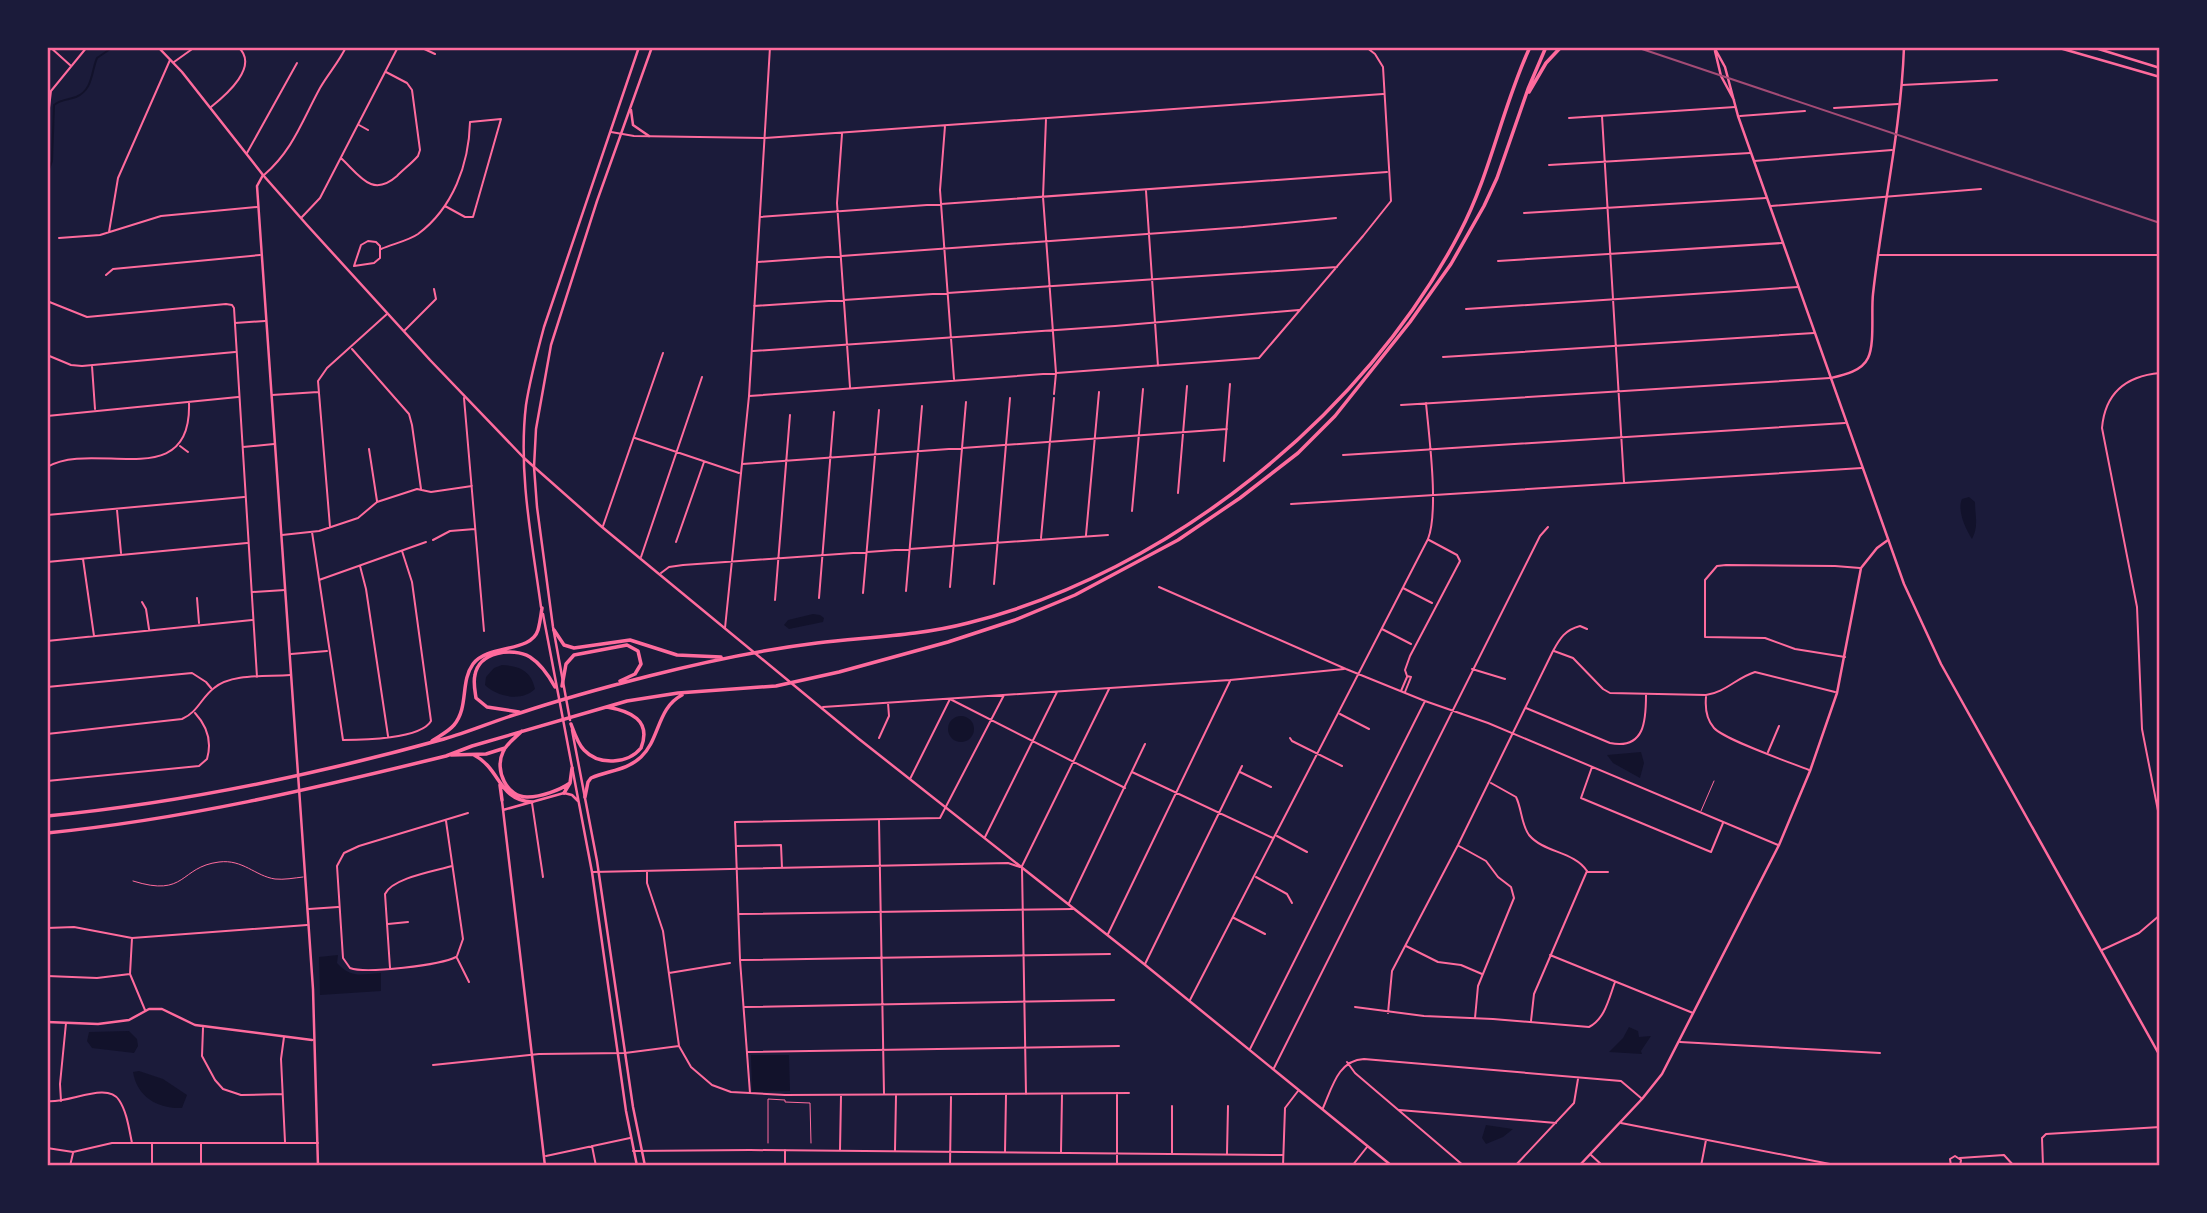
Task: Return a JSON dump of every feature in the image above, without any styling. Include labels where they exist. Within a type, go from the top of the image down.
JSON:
[{"type":"highway","points":[[47,816],[188,797],[429,743],[612,685],[730,657],[820,643],[930,631],[999,614],[1072,588],[1115,566],[1175,532],[1239,490],[1298,440],[1336,403],[1375,357],[1424,291],[1475,202],[1530,47]]},
{"type":"highway","points":[[47,833],[153,820],[256,802],[446,756],[627,701],[748,689],[804,680],[948,642],[1014,620],[1074,595],[1118,572],[1178,540],[1240,498],[1298,453],[1335,416],[1410,322],[1451,264],[1497,178],[1546,47]]},
{"type":"highway","points":[[1523,103],[1546,63],[1560,47]]},
{"type":"highway","points":[[429,743],[452,728],[460,716],[468,674],[473,664],[484,655],[519,645],[535,636],[542,608]]},
{"type":"highway","points":[[554,630],[564,645],[575,648],[630,639],[686,656],[730,657]]},
{"type":"highway","points":[[562,686],[566,664],[575,655],[618,645],[632,646],[640,655],[640,667],[635,674],[612,685]]},
{"type":"highway","points":[[521,713],[487,707],[476,698],[475,674],[479,664],[487,657],[497,653],[530,657],[555,687]]},
{"type":"highway","points":[[585,797],[588,782],[592,778],[624,769],[646,752],[668,705],[687,693]]},
{"type":"highway","points":[[571,724],[584,750],[601,760],[628,759],[641,748],[644,729],[637,718],[623,710],[604,706]]},
{"type":"highway","points":[[522,731],[501,755],[501,773],[513,792],[530,797],[570,783]]},
{"type":"highway","points":[[446,756],[486,754],[505,748]]},
{"type":"highway","points":[[474,755],[490,765],[509,793],[517,799],[532,802]]},
{"type":"highway","points":[[564,793],[570,783],[572,768]]},
{"type":"highway","points":[[500,783],[502,800]]},
{"type":"main road","points":[[158,47],[301,218],[464,397],[524,458],[659,575],[909,780],[1144,964],[1392,1166]]},
{"type":"main road","points":[[637,1166],[617,1053],[592,872],[542,608],[527,505],[524,458],[526,405],[544,327],[639,47]]},
{"type":"main road","points":[[645,1166],[625,1053],[599,872],[562,686],[534,467],[536,429],[551,345],[592,217],[652,47]]},
{"type":"main road","points":[[1734,100],[1718,68],[1714,47],[1725,67],[1736,107],[1738,116],[1904,583],[1941,664],[2160,1056]]},
{"type":"main road","points":[[1831,378],[1858,369],[1869,357],[1871,310],[1899,104],[1903,47]]},
{"type":"main road","points":[[2056,47],[2160,77]]},
{"type":"main road","points":[[2092,47],[2160,68]]},
{"type":"main road","points":[[631,108],[633,125],[649,136]]},
{"type":"main road","points":[[263,175],[257,186],[258,206],[308,909],[318,1166]]},
{"type":"main road","points":[[1579,1166],[1662,1074],[1779,845],[1810,771],[1837,693],[1861,568],[1877,548],[1888,540]]},
{"type":"main road","points":[[503,810],[564,793],[572,795],[579,802]]},
{"type":"main road","points":[[502,800],[545,1166]]},
{"type":"main road","points":[[605,965],[613,965]]},
{"type":"main road","points":[[47,1022],[98,1024],[122,1021],[145,1011],[162,1009],[190,1024],[313,1040]]},
{"type":"street","points":[[50,47],[71,66]]},
{"type":"street","points":[[47,125],[51,91],[88,47]]},
{"type":"street","points":[[173,63],[195,47]]},
{"type":"street","points":[[210,108],[229,92],[246,63],[246,56],[238,47]]},
{"type":"street","points":[[263,175],[286,153],[320,88],[346,47]]},
{"type":"street","points":[[301,218],[320,198],[398,47]]},
{"type":"street","points":[[420,47],[435,54]]},
{"type":"street","points":[[724,628],[749,396],[770,47]]},
{"type":"street","points":[[749,396],[1259,358],[1391,201],[1383,67],[1375,54],[1366,47]]},
{"type":"street","points":[[109,233],[118,178],[170,59]]},
{"type":"street","points":[[247,154],[297,63]]},
{"type":"street","points":[[341,158],[368,183],[379,186],[388,183],[418,156],[420,150],[413,92],[407,83],[386,72]]},
{"type":"street","points":[[1901,85],[1997,80]]},
{"type":"street","points":[[610,132],[621,136],[765,138],[1384,94]]},
{"type":"street","points":[[1834,107],[1899,104]]},
{"type":"street","points":[[1569,118],[1736,107]]},
{"type":"street","points":[[1738,116],[1805,111]]},
{"type":"street","points":[[1602,116],[1624,483]]},
{"type":"street","points":[[1041,539],[1056,373],[1043,197],[1046,118]]},
{"type":"street","points":[[381,248],[417,235],[445,206],[458,182],[469,147],[470,122],[501,119],[473,217],[466,217],[445,206]]},
{"type":"street","points":[[358,125],[368,130]]},
{"type":"street","points":[[945,125],[941,205],[954,381]]},
{"type":"street","points":[[842,133],[838,212],[850,388]]},
{"type":"street","points":[[1754,161],[1892,150]]},
{"type":"street","points":[[1549,165],[1751,153]]},
{"type":"street","points":[[760,217],[1388,172]]},
{"type":"street","points":[[1770,206],[1981,189]]},
{"type":"street","points":[[1146,190],[1158,366]]},
{"type":"street","points":[[1524,213],[1767,198]]},
{"type":"street","points":[[59,238],[109,233],[161,216],[258,206]]},
{"type":"street","points":[[757,262],[1336,218]]},
{"type":"street","points":[[349,271],[354,266],[363,243],[373,241],[381,248],[381,256],[376,261],[354,266]]},
{"type":"street","points":[[1498,261],[1783,243]]},
{"type":"street","points":[[106,275],[113,270],[261,255]]},
{"type":"street","points":[[1878,255],[2160,255]]},
{"type":"street","points":[[754,306],[1337,267]]},
{"type":"street","points":[[1466,309],[1799,287]]},
{"type":"street","points":[[403,331],[436,299],[435,289]]},
{"type":"street","points":[[48,306],[48,301],[87,317],[232,305],[257,677]]},
{"type":"street","points":[[752,351],[1300,310]]},
{"type":"street","points":[[330,527],[318,381],[321,374],[388,314]]},
{"type":"street","points":[[235,323],[265,321]]},
{"type":"street","points":[[1443,357],[1815,332]]},
{"type":"street","points":[[351,347],[409,414],[422,490]]},
{"type":"street","points":[[47,355],[71,365],[92,365],[237,352]]},
{"type":"street","points":[[602,527],[663,353]]},
{"type":"street","points":[[92,365],[96,411]]},
{"type":"street","points":[[2160,373],[2136,377],[2123,384],[2108,404],[2102,428],[2137,607],[2142,729],[2160,821]]},
{"type":"street","points":[[640,558],[702,377]]},
{"type":"street","points":[[1401,405],[1831,378]]},
{"type":"street","points":[[1224,461],[1230,384]]},
{"type":"street","points":[[1178,493],[1187,386]]},
{"type":"street","points":[[1132,511],[1143,389]]},
{"type":"street","points":[[271,396],[317,392]]},
{"type":"street","points":[[1086,536],[1099,392]]},
{"type":"street","points":[[47,416],[239,397]]},
{"type":"street","points":[[464,397],[484,631]]},
{"type":"street","points":[[994,584],[1010,398]]},
{"type":"street","points":[[47,467],[67,460],[153,458],[167,453],[180,445],[188,426],[189,402]]},
{"type":"street","points":[[950,587],[966,402]]},
{"type":"street","points":[[1190,1001],[1428,539],[1432,528],[1432,496],[1426,404]]},
{"type":"street","points":[[906,591],[922,405]]},
{"type":"street","points":[[863,593],[878,410]]},
{"type":"street","points":[[819,598],[834,412]]},
{"type":"street","points":[[775,600],[790,415]]},
{"type":"street","points":[[1343,455],[1847,423]]},
{"type":"street","points":[[741,464],[1227,429]]},
{"type":"street","points":[[634,437],[740,473]]},
{"type":"street","points":[[242,447],[274,444]]},
{"type":"street","points":[[180,445],[188,452]]},
{"type":"street","points":[[369,449],[377,502]]},
{"type":"street","points":[[676,542],[704,461]]},
{"type":"street","points":[[1291,504],[1863,468]]},
{"type":"street","points":[[280,535],[312,532],[358,518],[377,502],[417,489],[431,492],[473,486]]},
{"type":"street","points":[[47,515],[245,497]]},
{"type":"street","points":[[117,509],[121,555]]},
{"type":"street","points":[[1274,1069],[1471,669],[1539,536],[1548,527]]},
{"type":"street","points":[[433,540],[450,531],[477,529]]},
{"type":"street","points":[[312,532],[343,740],[388,737],[426,728],[431,723],[412,582],[402,551]]},
{"type":"street","points":[[659,575],[669,567],[1108,535]]},
{"type":"street","points":[[1403,692],[1407,676],[1405,670],[1410,656],[1460,561],[1457,555],[1428,539]]},
{"type":"street","points":[[318,580],[426,542]]},
{"type":"street","points":[[47,562],[248,543]]},
{"type":"street","points":[[83,558],[94,636]]},
{"type":"street","points":[[1845,657],[1795,649],[1765,638],[1705,637],[1705,580],[1717,566],[1726,565],[1861,568]]},
{"type":"street","points":[[360,566],[366,589],[388,737]]},
{"type":"street","points":[[1159,587],[1346,669],[1513,734],[1779,845]]},
{"type":"street","points":[[1402,588],[1432,603]]},
{"type":"street","points":[[252,592],[285,590]]},
{"type":"street","points":[[197,598],[199,624]]},
{"type":"street","points":[[142,602],[146,609],[149,630]]},
{"type":"street","points":[[47,641],[253,620]]},
{"type":"street","points":[[1388,1013],[1392,971],[1458,845],[1560,637],[1569,628],[1580,626],[1587,629]]},
{"type":"street","points":[[1381,629],[1411,644]]},
{"type":"street","points":[[290,654],[328,651]]},
{"type":"street","points":[[1553,651],[1573,658],[1610,693],[1706,695],[1719,693],[1745,675],[1755,672],[1837,693]]},
{"type":"street","points":[[822,707],[1230,680],[1346,669]]},
{"type":"street","points":[[1471,669],[1505,678]]},
{"type":"street","points":[[47,687],[192,673],[212,689]]},
{"type":"street","points":[[47,734],[175,721],[194,713],[212,689],[226,681],[291,675]]},
{"type":"street","points":[[1107,935],[1230,680]]},
{"type":"street","points":[[1026,1094],[1021,867],[1109,688]]},
{"type":"street","points":[[984,838],[1057,691]]},
{"type":"street","points":[[750,1094],[740,960],[735,822],[940,818],[1004,695]]},
{"type":"street","points":[[1525,707],[1619,745],[1638,737],[1644,728],[1646,695]]},
{"type":"street","points":[[1706,695],[1706,714],[1721,734],[1810,771]]},
{"type":"street","points":[[950,699],[1125,788]]},
{"type":"street","points":[[909,780],[950,699]]},
{"type":"street","points":[[1250,1050],[1425,701]]},
{"type":"street","points":[[879,738],[889,716],[888,703]]},
{"type":"street","points":[[47,781],[199,766],[209,755],[208,736],[203,722],[194,713]]},
{"type":"street","points":[[1339,713],[1369,729]]},
{"type":"street","points":[[1767,753],[1779,726]]},
{"type":"street","points":[[1290,738],[1342,765]]},
{"type":"street","points":[[1068,904],[1145,744]]},
{"type":"street","points":[[1144,964],[1242,766]]},
{"type":"street","points":[[1592,767],[1581,797],[1711,852],[1723,822]]},
{"type":"street","points":[[1132,772],[1307,852]]},
{"type":"street","points":[[1239,772],[1271,787]]},
{"type":"street","points":[[1489,782],[1516,797],[1524,827],[1537,842],[1577,860],[1587,872]]},
{"type":"street","points":[[532,802],[543,877]]},
{"type":"street","points":[[446,820],[463,939],[456,957],[441,963],[390,968],[356,970],[348,967],[343,958],[339,907],[337,866],[341,856],[359,845],[468,813]]},
{"type":"street","points":[[878,820],[884,1096]]},
{"type":"street","points":[[736,846],[781,845],[782,868]]},
{"type":"street","points":[[1458,845],[1486,861],[1511,887],[1514,895],[1477,991],[1475,1018]]},
{"type":"street","points":[[592,872],[1008,863],[1021,867]]},
{"type":"street","points":[[390,968],[385,894],[389,887],[452,866]]},
{"type":"street","points":[[647,871],[647,883],[660,919],[680,1046],[691,1067],[712,1085],[731,1092],[750,1094],[951,1096],[1129,1093]]},
{"type":"street","points":[[1587,872],[1608,872]]},
{"type":"street","points":[[1531,1023],[1534,994],[1587,872]]},
{"type":"street","points":[[1255,877],[1287,894],[1292,903]]},
{"type":"street","points":[[308,909],[339,907]]},
{"type":"street","points":[[738,914],[1074,909]]},
{"type":"street","points":[[2101,951],[2139,933],[2160,915]]},
{"type":"street","points":[[1233,918],[1265,934]]},
{"type":"street","points":[[387,924],[408,922]]},
{"type":"street","points":[[47,928],[74,928],[132,938],[309,925]]},
{"type":"street","points":[[132,938],[131,974],[145,1011]]},
{"type":"street","points":[[1405,945],[1438,962],[1461,965],[1483,975]]},
{"type":"street","points":[[740,960],[1110,954]]},
{"type":"street","points":[[1550,955],[1695,1013]]},
{"type":"street","points":[[456,957],[469,982]]},
{"type":"street","points":[[668,973],[730,963]]},
{"type":"street","points":[[47,976],[97,978],[131,974]]},
{"type":"street","points":[[1355,1007],[1388,1013],[1589,1027],[1601,1017],[1615,982]]},
{"type":"street","points":[[744,1007],[1114,1000]]},
{"type":"street","points":[[62,1102],[60,1084],[66,1023]]},
{"type":"street","points":[[203,1026],[202,1056],[223,1089],[242,1095],[282,1094]]},
{"type":"street","points":[[284,1037],[281,1059],[285,1143]]},
{"type":"street","points":[[1680,1042],[1880,1053]]},
{"type":"street","points":[[433,1065],[532,1056],[625,1053],[680,1046]]},
{"type":"street","points":[[747,1052],[1119,1046]]},
{"type":"street","points":[[1323,1108],[1347,1062],[1369,1059],[1621,1081],[1642,1099]]},
{"type":"street","points":[[1347,1062],[1355,1073],[1464,1166]]},
{"type":"street","points":[[1515,1166],[1574,1103],[1578,1078]]},
{"type":"street","points":[[1283,1166],[1285,1108],[1299,1089]]},
{"type":"street","points":[[47,1101],[62,1102],[102,1091],[113,1093],[121,1104],[132,1143]]},
{"type":"street","points":[[1117,1093],[1117,1166]]},
{"type":"street","points":[[1061,1153],[1062,1094]]},
{"type":"street","points":[[840,1151],[841,1095]]},
{"type":"street","points":[[895,1151],[896,1095]]},
{"type":"street","points":[[1005,1153],[1006,1095]]},
{"type":"street","points":[[950,1166],[951,1096]]},
{"type":"street","points":[[1172,1106],[1172,1154]]},
{"type":"street","points":[[1227,1154],[1228,1106]]},
{"type":"street","points":[[1399,1110],[1556,1124]]},
{"type":"street","points":[[1620,1123],[1840,1166]]},
{"type":"street","points":[[2043,1166],[2042,1138],[2046,1134],[2160,1127]]},
{"type":"street","points":[[544,1157],[631,1138]]},
{"type":"street","points":[[1701,1166],[1706,1140]]},
{"type":"street","points":[[47,1148],[73,1152],[112,1143],[318,1143]]},
{"type":"street","points":[[152,1143],[152,1166]]},
{"type":"street","points":[[201,1143],[201,1166]]},
{"type":"street","points":[[592,1146],[596,1166]]},
{"type":"street","points":[[1352,1166],[1368,1146]]},
{"type":"street","points":[[785,1150],[785,1166]]},
{"type":"street","points":[[633,1151],[1283,1155]]},
{"type":"street","points":[[70,1166],[73,1152]]},
{"type":"street","points":[[1590,1154],[1603,1166]]},
{"type":"street","points":[[1951,1166],[1951,1158],[1955,1156],[2004,1156],[2014,1166]]},
{"type":"street","points":[[1960,1158],[1960,1166]]},
{"type":"lane","points":[[1700,813],[1714,781]]},
{"type":"lane","points":[[133,881],[162,887],[177,884],[203,867],[219,862],[247,866],[275,879],[305,877]]},
{"type":"lane","points":[[768,1143],[768,1099],[810,1102],[811,1143]]},
{"type":"shaded area","points":[[1969,497],[1975,502],[1976,525],[1972,539],[1960,508],[1962,499]]},
{"type":"shaded area","points":[[813,614],[824,618],[823,622],[789,629],[784,625],[788,620]]},
{"type":"shaded area","points":[[502,665],[524,671],[531,678],[535,689],[517,697],[496,693],[490,689],[485,685],[486,677],[494,668]]},
{"type":"shaded area","points":[[961,716],[970,720],[974,729],[970,738],[961,742],[952,738],[948,729],[952,720]]},
{"type":"shaded area","points":[[1641,752],[1644,763],[1640,778],[1613,763],[1607,755]]},
{"type":"shaded area","points":[[338,955],[337,963],[347,971],[357,974],[381,973],[381,991],[320,995],[319,957]]},
{"type":"shaded area","points":[[1629,1027],[1638,1031],[1639,1037],[1651,1036],[1641,1051],[1642,1054],[1609,1052],[1623,1038]]},
{"type":"shaded area","points":[[129,1031],[137,1039],[138,1046],[134,1053],[92,1048],[87,1041],[89,1032]]},
{"type":"shaded area","points":[[751,1055],[789,1055],[790,1091],[752,1092]]},
{"type":"shaded area","points":[[139,1071],[163,1079],[187,1095],[182,1108],[157,1104],[144,1095],[133,1072]]},
{"type":"shaded area","points":[[1486,1125],[1513,1129],[1503,1137],[1486,1144],[1482,1138]]},
{"type":"waterway","points":[[47,175],[52,161],[54,105],[82,94],[91,80],[97,58],[113,47]]},
{"type":"railway","points":[[1636,47],[2160,223]]}]
